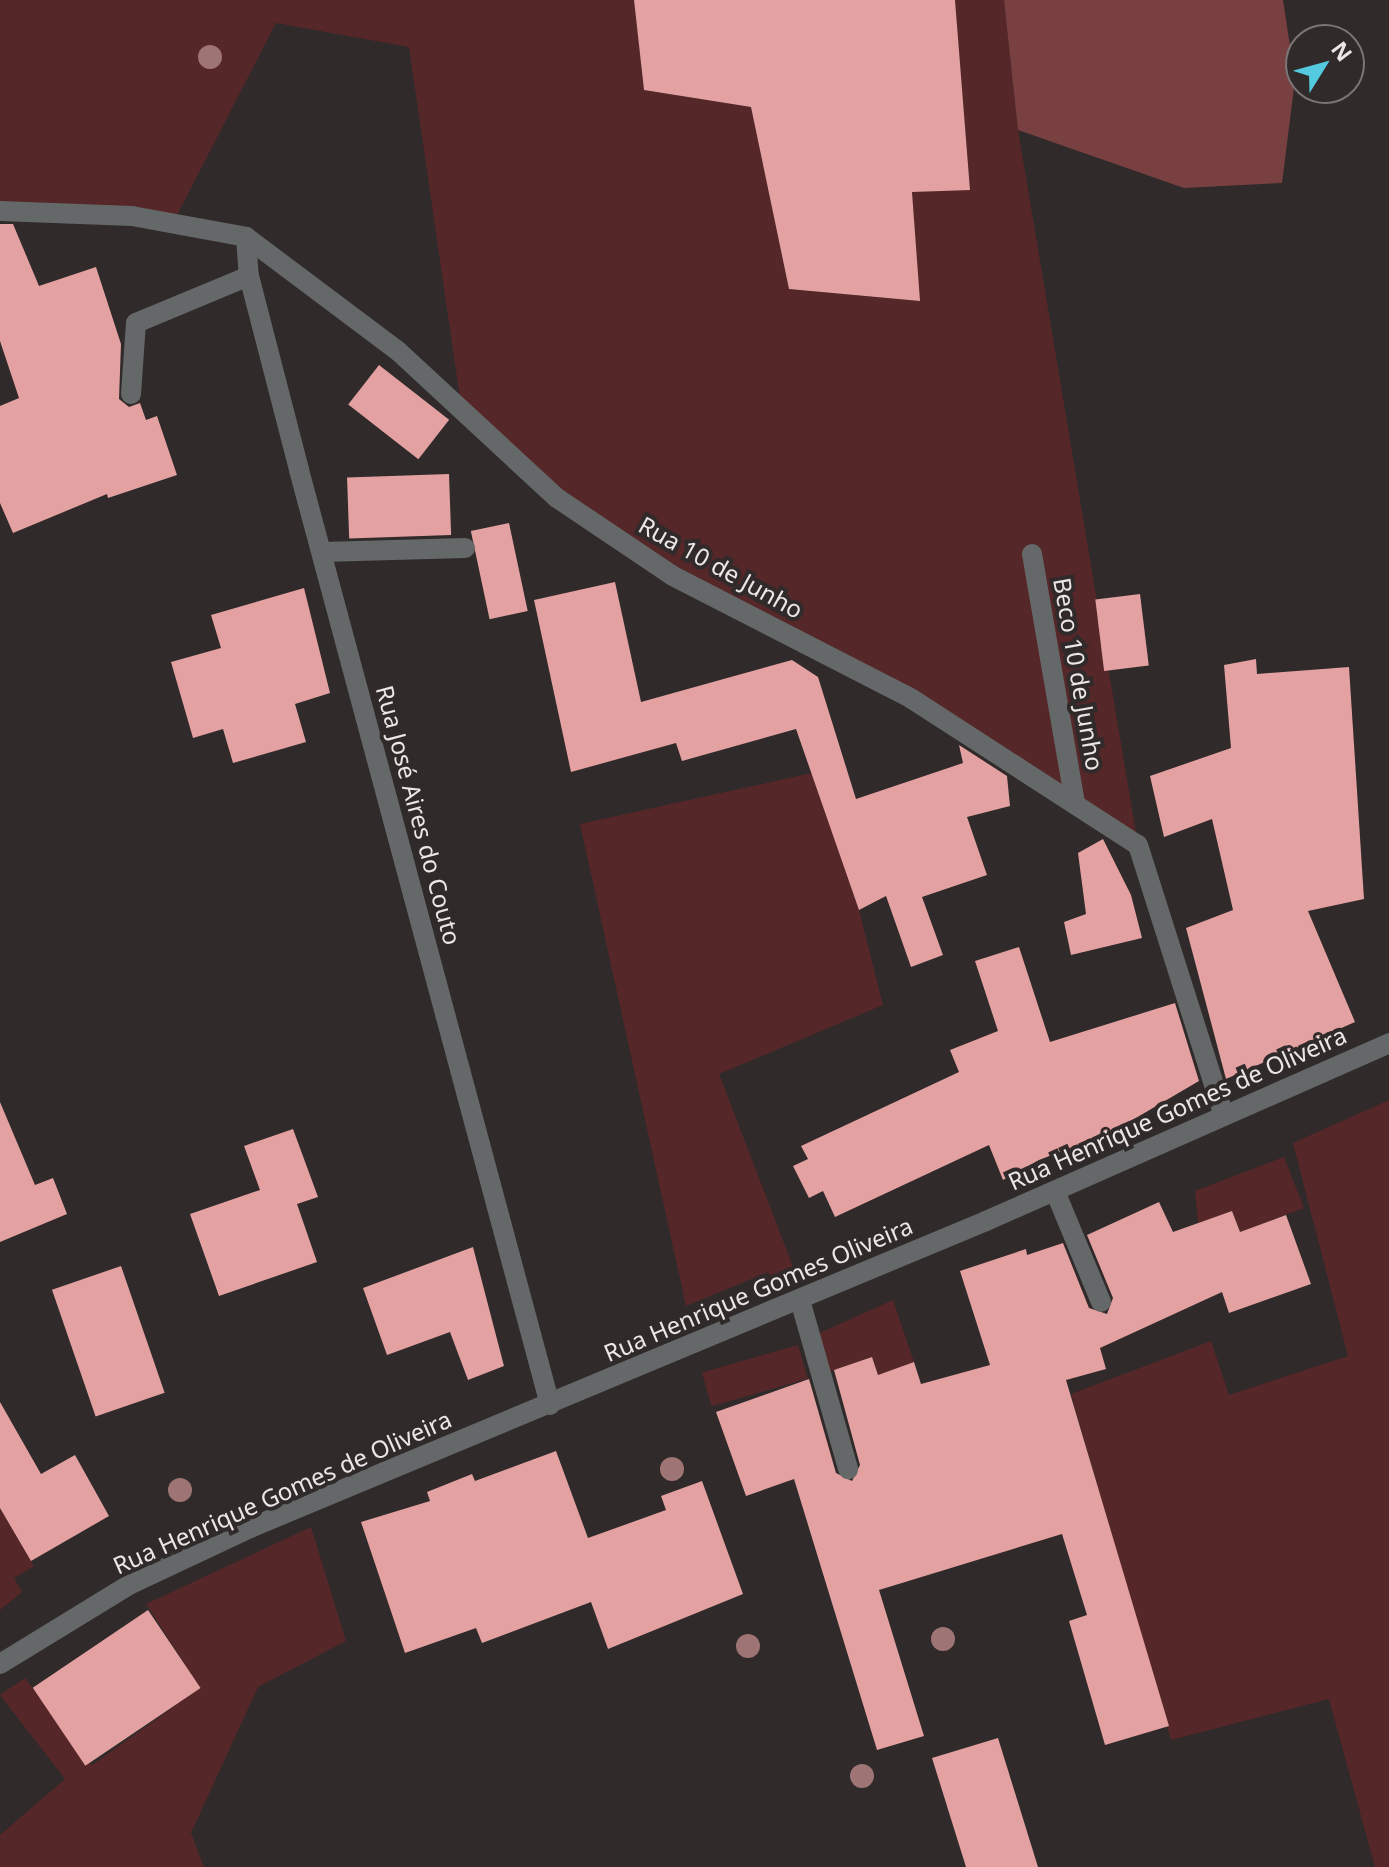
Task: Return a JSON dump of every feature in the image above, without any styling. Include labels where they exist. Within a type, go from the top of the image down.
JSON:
[{"type":"street","name":"Rua 10 de Junho","points":[[0,211],[132,216],[246,237],[398,351],[557,498],[673,576],[912,699],[1138,845],[1224,1116]]},
{"type":"street","name":"Rua José Aires do Couto","points":[[246,237],[249,276],[550,1405]]},
{"type":"street","points":[[131,394],[136,323],[249,276]]},
{"type":"street","points":[[322,552],[465,548]]},
{"type":"street","name":"Beco 10 de Junho","points":[[1032,554],[1075,804]]},
{"type":"street","name":"Rua Henrique Gomes de Oliveira","points":[[986,1221],[1389,1043]]},
{"type":"street","points":[[1055,1191],[1101,1302]]},
{"type":"street","name":"Rua Henrique Gomes Oliveira","points":[[550,1405],[986,1221]]},
{"type":"street","points":[[800,1300],[848,1469]]},
{"type":"street","name":"Rua Henrique Gomes de Oliveira","points":[[0,1664],[86,1608],[175,1563],[550,1405]]},
{"type":"shaded area","points":[[0,0],[634,0],[644,90],[751,107],[789,289],[919,301],[912,192],[970,189],[955,0],[1004,0],[1018,130],[1138,845],[912,699],[673,576],[462,412],[409,47],[276,23],[174,221],[0,211]]},
{"type":"shaded area","points":[[1004,0],[1283,0],[1287,24],[1285,104],[1292,104],[1282,183],[1184,188],[1018,130]]},
{"type":"shaded area","points":[[812,773],[859,910],[883,1005],[719,1074],[792,1264],[792,1275],[774,1285],[768,1272],[686,1306],[580,824]]},
{"type":"shaded area","points":[[1389,1100],[1389,1867],[1375,1867],[1329,1699],[1171,1740],[1071,1394],[1211,1341],[1229,1395],[1348,1356],[1293,1143]]},
{"type":"shaded area","points":[[1284,1157],[1304,1208],[1240,1232],[1232,1211],[1198,1223],[1195,1191]]},
{"type":"shaded area","points":[[893,1300],[914,1362],[878,1375],[872,1357],[826,1373],[815,1335]]},
{"type":"shaded area","points":[[798,1345],[808,1379],[712,1406],[702,1373]]},
{"type":"shaded area","points":[[0,1508],[34,1566],[14,1578],[22,1592],[0,1610]]},
{"type":"shaded area","points":[[311,1527],[346,1641],[258,1687],[191,1833],[204,1867],[0,1867],[0,1835],[65,1779],[0,1695],[25,1678],[92,1765],[200,1688],[146,1604]]},
{"type":"building","points":[[634,0],[955,0],[970,190],[912,192],[920,301],[789,289],[751,107],[644,90]]},
{"type":"building","points":[[0,224],[13,224],[39,286],[96,267],[121,344],[119,399],[129,407],[140,403],[146,420],[157,416],[177,475],[108,498],[107,494],[13,533],[0,503],[0,406],[19,398],[0,341]]},
{"type":"building","points":[[379,365],[449,420],[418,459],[348,404]]},
{"type":"building","points":[[449,474],[451,535],[349,539],[347,478]]},
{"type":"building","points":[[509,523],[528,611],[490,619],[471,531]]},
{"type":"building","points":[[615,582],[641,702],[792,660],[818,677],[856,799],[963,763],[959,745],[1007,776],[1010,806],[967,817],[987,875],[922,897],[943,955],[911,967],[886,896],[859,910],[796,729],[682,761],[676,743],[571,772],[534,600]]},
{"type":"building","points":[[304,588],[330,693],[295,704],[306,742],[233,763],[223,729],[193,738],[171,662],[221,648],[211,615]]},
{"type":"building","points":[[1140,594],[1149,665],[1104,671],[1095,599]]},
{"type":"building","points":[[1256,659],[1257,674],[1349,667],[1364,899],[1308,911],[1355,1022],[1226,1079],[1186,928],[1233,910],[1212,819],[1164,837],[1150,776],[1231,748],[1224,665]]},
{"type":"building","points":[[1103,839],[1131,895],[1142,938],[1071,955],[1064,922],[1086,914],[1078,853]]},
{"type":"building","points":[[1019,947],[1050,1042],[1175,1003],[1199,1081],[1112,1132],[1039,1160],[1003,1180],[989,1145],[835,1217],[823,1191],[809,1198],[793,1166],[808,1159],[801,1146],[959,1072],[950,1050],[998,1031],[975,961]]},
{"type":"building","points":[[0,1102],[35,1185],[53,1178],[67,1214],[0,1242]]},
{"type":"building","points":[[293,1129],[318,1197],[297,1204],[317,1262],[219,1296],[190,1214],[260,1190],[244,1146]]},
{"type":"building","points":[[1159,1202],[1173,1232],[1232,1211],[1240,1232],[1286,1215],[1311,1284],[1229,1313],[1222,1292],[1100,1348],[1106,1369],[1066,1380],[1169,1726],[1105,1745],[1069,1621],[1087,1615],[1062,1534],[879,1590],[924,1736],[877,1750],[794,1479],[746,1496],[716,1412],[809,1379],[836,1473],[852,1481],[860,1465],[834,1370],[872,1357],[878,1375],[914,1362],[921,1384],[990,1365],[960,1271],[1026,1249],[1027,1255],[1063,1243],[1089,1308],[1107,1314],[1113,1298],[1087,1235]]},
{"type":"building","points":[[473,1247],[504,1366],[468,1380],[450,1332],[387,1355],[363,1288]]},
{"type":"building","points":[[121,1266],[165,1393],[96,1416],[52,1290]]},
{"type":"building","points":[[0,1402],[41,1474],[75,1455],[109,1516],[31,1561],[0,1508]]},
{"type":"building","points":[[556,1451],[588,1538],[666,1510],[661,1496],[702,1481],[743,1594],[608,1649],[591,1602],[482,1643],[476,1628],[405,1653],[361,1522],[430,1501],[427,1492],[472,1474],[475,1481]]},
{"type":"building","points":[[148,1610],[201,1688],[85,1766],[33,1688]]},
{"type":"building","points":[[998,1738],[1038,1867],[966,1867],[932,1758]]}]
